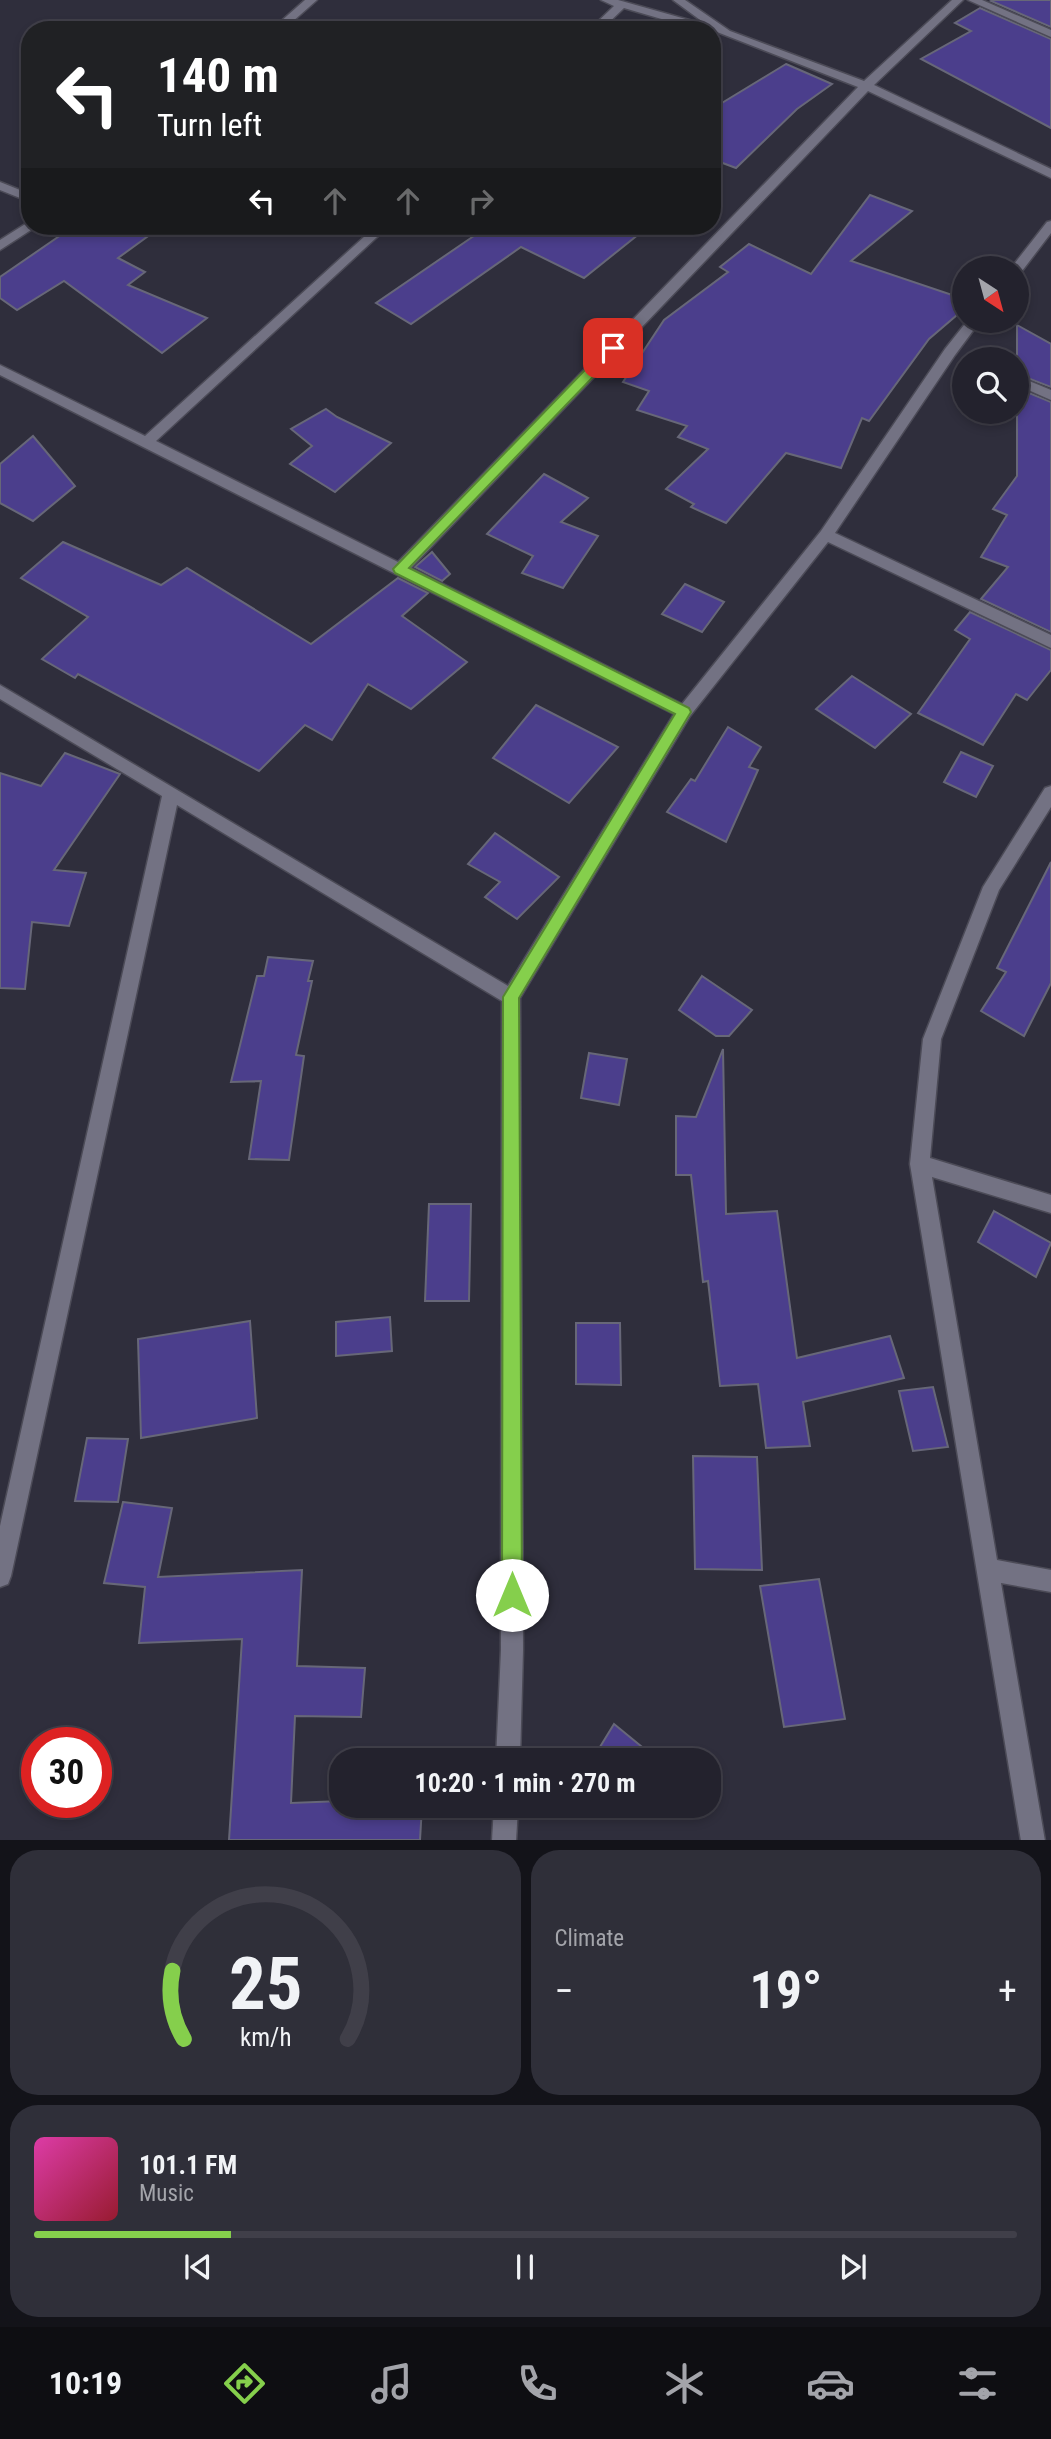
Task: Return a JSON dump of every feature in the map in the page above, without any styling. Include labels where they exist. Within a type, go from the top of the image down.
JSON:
[{"type":"street","points":[[287,21],[312,0]]},
{"type":"street","points":[[606,0],[681,21]]},
{"type":"street","points":[[678,0],[709,21]]},
{"type":"street","points":[[400,569],[866,86],[958,0]]},
{"type":"street","points":[[973,0],[1051,34]]},
{"type":"street","points":[[604,21],[621,5]]},
{"type":"street","points":[[721,30],[726,33]]},
{"type":"street","points":[[721,32],[866,86],[1051,174]]},
{"type":"street","points":[[0,186],[21,194]]},
{"type":"street","points":[[1026,256],[1051,225]]},
{"type":"street","points":[[0,246],[21,231]]},
{"type":"street","points":[[147,442],[373,235]]},
{"type":"street","points":[[508,1748],[512,1650],[511,997],[684,712],[826,535],[952,363]]},
{"type":"street","points":[[0,369],[684,712]]},
{"type":"street","points":[[1029,385],[1051,395]]},
{"type":"street","points":[[826,535],[1051,642]]},
{"type":"street","points":[[0,691],[511,997]]},
{"type":"street","points":[[0,1576],[171,793]]},
{"type":"street","points":[[1032,1840],[920,1164],[932,1039],[992,887],[1051,793]]},
{"type":"street","points":[[920,1164],[1051,1203]]},
{"type":"street","points":[[987,1569],[1051,1581]]},
{"type":"street","points":[[504,1840],[505,1818]]},
{"type":"building","points":[[1051,0],[1051,27],[991,1]]},
{"type":"building","points":[[980,8],[1051,39],[1051,128],[921,59],[971,31],[955,23]]},
{"type":"building","points":[[786,64],[832,84],[797,109],[736,168],[721,162],[721,104]]},
{"type":"building","points":[[870,195],[912,211],[851,261],[952,295],[952,319],[929,339],[869,421],[862,418],[841,468],[786,453],[726,523],[691,507],[694,504],[666,489],[708,449],[678,437],[687,426],[637,410],[649,391],[623,382],[664,320],[728,272],[720,267],[749,244],[811,274]]},
{"type":"building","points":[[61,235],[150,235],[118,258],[145,272],[128,285],[207,318],[162,353],[64,281],[17,310],[0,298],[0,277]]},
{"type":"building","points":[[475,235],[638,235],[584,278],[521,247],[411,324],[376,303]]},
{"type":"building","points":[[1029,332],[1051,344],[1051,387],[1029,379],[1029,347],[1017,347],[1017,333]]},
{"type":"building","points":[[1029,393],[1051,402],[1051,632],[981,599],[1008,567],[981,557],[1007,515],[993,509],[1017,476],[1017,424],[1029,424]]},
{"type":"building","points":[[326,409],[391,443],[335,492],[290,464],[312,446],[291,429]]},
{"type":"building","points":[[33,436],[75,486],[33,521],[0,503],[0,464]]},
{"type":"building","points":[[544,474],[588,498],[561,522],[598,536],[563,588],[522,573],[533,556],[487,534]]},
{"type":"building","points":[[63,542],[161,585],[187,568],[311,644],[398,578],[428,593],[402,616],[467,662],[411,709],[368,684],[332,740],[305,725],[259,771],[78,674],[75,678],[42,659],[88,617],[21,578]]},
{"type":"building","points":[[432,552],[450,574],[442,581],[415,567]]},
{"type":"building","points":[[685,584],[724,602],[702,632],[662,614]]},
{"type":"building","points":[[970,612],[1051,650],[1051,670],[1027,700],[1016,694],[983,745],[918,713],[970,639],[955,630]]},
{"type":"building","points":[[852,676],[911,714],[875,748],[816,709]]},
{"type":"building","points":[[536,705],[618,747],[569,803],[493,758]]},
{"type":"building","points":[[728,727],[761,747],[749,767],[758,770],[726,842],[667,812],[691,779],[695,781]]},
{"type":"building","points":[[961,752],[993,766],[976,797],[944,782]]},
{"type":"building","points":[[65,753],[120,774],[54,870],[86,873],[69,926],[32,922],[25,989],[0,988],[0,773],[41,786]]},
{"type":"building","points":[[495,833],[559,877],[517,919],[485,897],[500,882],[468,864]]},
{"type":"building","points":[[1051,862],[1051,983],[1024,1036],[981,1011],[1006,972],[997,968]]},
{"type":"building","points":[[268,957],[313,961],[308,981],[312,981],[296,1055],[304,1056],[289,1160],[249,1159],[261,1081],[231,1082],[257,976],[264,976]]},
{"type":"building","points":[[702,976],[752,1010],[729,1036],[716,1036],[679,1010]]},
{"type":"building","points":[[723,1049],[726,1214],[777,1211],[797,1358],[890,1336],[904,1378],[803,1402],[810,1446],[766,1448],[758,1384],[720,1386],[708,1281],[703,1282],[691,1175],[676,1175],[676,1116],[696,1117]]},
{"type":"building","points":[[589,1053],[627,1059],[619,1105],[581,1098]]},
{"type":"building","points":[[429,1204],[471,1204],[469,1301],[425,1301]]},
{"type":"building","points":[[994,1211],[1051,1243],[1036,1277],[978,1242]]},
{"type":"building","points":[[390,1317],[392,1351],[336,1356],[336,1322]]},
{"type":"building","points":[[250,1321],[257,1418],[141,1438],[138,1339]]},
{"type":"building","points":[[576,1323],[620,1323],[621,1385],[576,1384]]},
{"type":"building","points":[[933,1387],[948,1447],[913,1451],[899,1391]]},
{"type":"building","points":[[87,1438],[128,1439],[118,1502],[75,1501]]},
{"type":"building","points":[[693,1456],[757,1457],[762,1570],[695,1569]]},
{"type":"building","points":[[123,1502],[172,1508],[158,1577],[302,1570],[297,1666],[365,1668],[361,1717],[295,1716],[291,1803],[329,1801],[329,1818],[421,1818],[420,1840],[229,1840],[242,1639],[139,1643],[145,1587],[104,1583]]},
{"type":"building","points":[[819,1579],[845,1719],[784,1727],[760,1586]]},
{"type":"building","points":[[614,1724],[643,1748],[599,1748]]},
{"type":"route","points":[[512,1595],[511,997],[684,712],[400,569],[613,348]]}]
